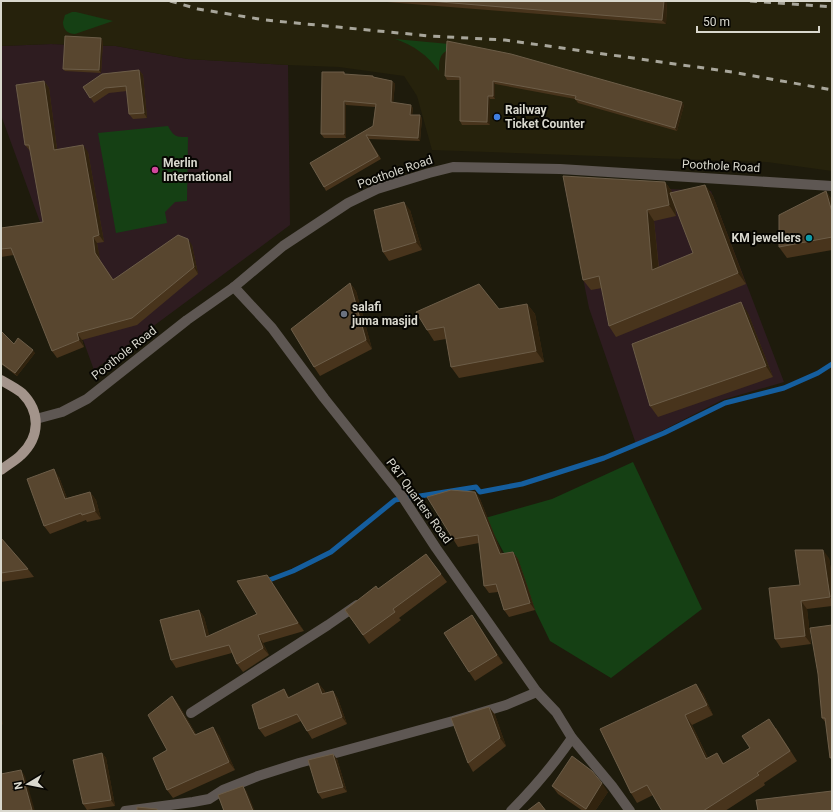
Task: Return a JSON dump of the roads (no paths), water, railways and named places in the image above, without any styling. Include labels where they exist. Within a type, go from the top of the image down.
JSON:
[{"type":"main road","points":[[1,380],[21,392],[33,407],[36,419],[33,440],[21,455],[1,470]]},
{"type":"street","name":"Poothole Road","points":[[36,419],[62,412],[87,399],[187,320],[234,287],[283,246],[348,203],[377,190],[429,173],[453,168],[560,169],[832,186]]},
{"type":"street","name":"P&T Quarters Road","points":[[234,287],[272,328],[324,398],[404,499],[436,548],[537,692],[556,712],[572,738],[612,786],[630,811]]},
{"type":"street","points":[[425,556],[436,548]]},
{"type":"street","points":[[191,713],[328,625],[366,598]]},
{"type":"street","points":[[125,811],[209,799],[223,790],[305,761],[410,734],[506,705],[537,692]]},
{"type":"street","points":[[511,811],[550,768],[572,738]]},
{"type":"waterway","points":[[264,582],[293,571],[331,552],[395,500],[476,487],[480,492],[522,484],[604,458],[664,433],[725,403],[784,388],[818,373],[832,364]]},
{"type":"railway","points":[[170,1],[198,9],[265,20],[430,36],[505,40],[732,72],[832,90]]},
{"type":"railway","points":[[750,1],[832,7]]},
{"type":"place","name":"Railway Ticket Counter","points":[[497,117]]},
{"type":"place","name":"Merlin International","points":[[155,170]]},
{"type":"place","name":"KM jewellers","points":[[809,238]]},
{"type":"place","name":"salafi juma masjid","points":[[344,314]]}]
